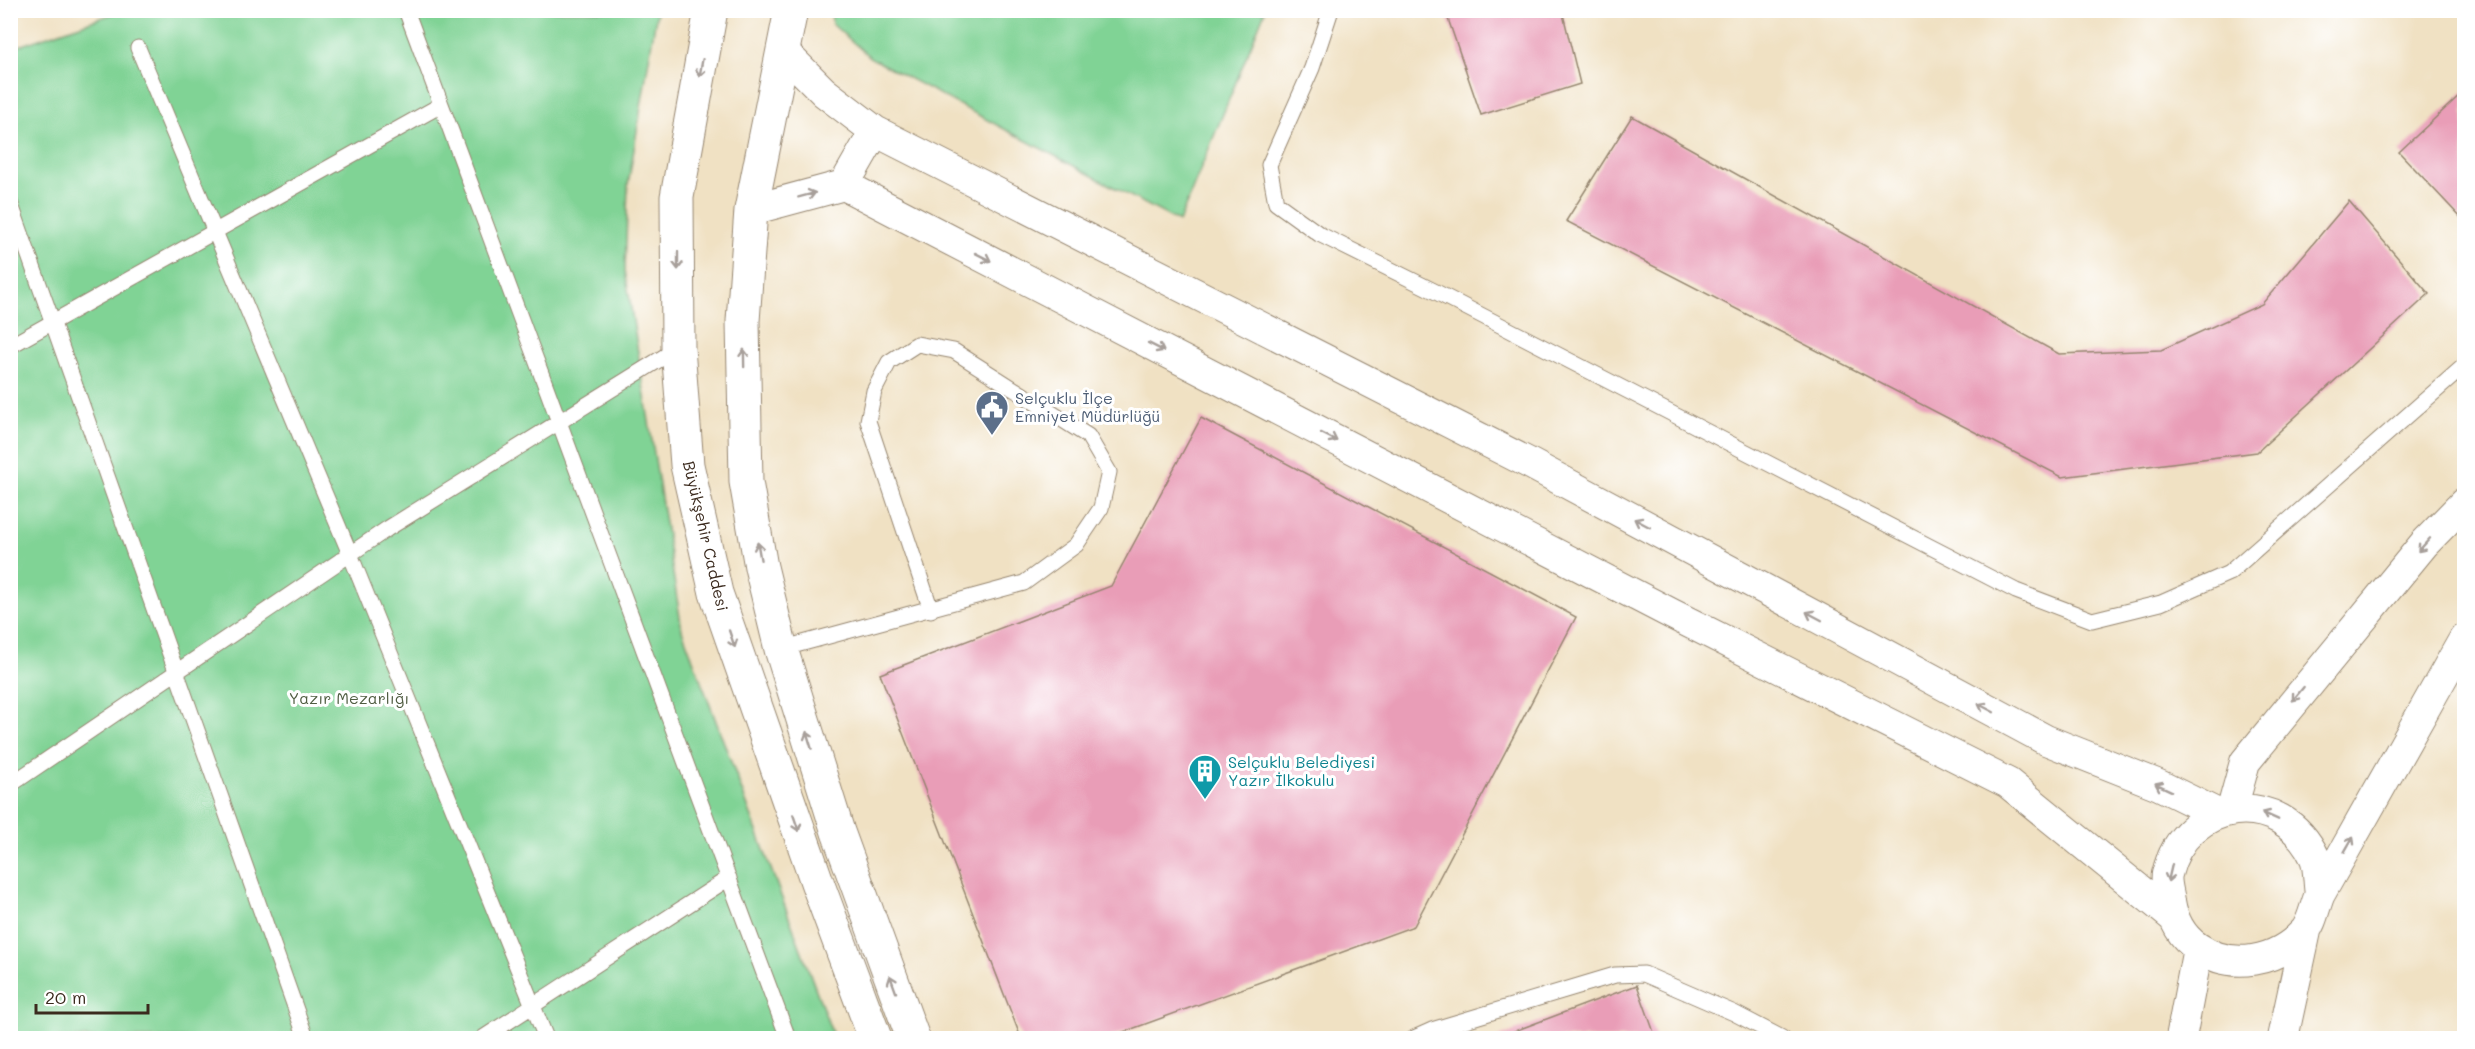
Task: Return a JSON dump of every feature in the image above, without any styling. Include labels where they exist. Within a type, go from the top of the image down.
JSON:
[{"type":"street","name":"Büyükşehir Caddesi","points":[[711,10],[677,198],[678,348],[687,465],[716,592],[817,882],[875,1038]]},
{"type":"street","points":[[791,10],[751,210],[744,321],[746,482],[761,567],[781,649],[838,832],[913,1038]]},
{"type":"street","points":[[782,50],[824,92],[874,131],[1529,463],[2046,740],[2224,811],[2267,812],[2297,830],[2316,860],[2320,894]]},
{"type":"street","points":[[844,185],[874,131]]},
{"type":"street","points":[[751,210],[844,185],[1661,609],[2008,783],[2173,917],[2183,934],[2198,948],[2235,962],[2274,956],[2306,931]]},
{"type":"street","points":[[2173,917],[2166,876],[2182,838],[2224,811],[2245,762],[2424,544],[2464,503]]},
{"type":"street","points":[[2283,1038],[2306,931],[2320,894],[2464,639]]},
{"type":"street","points":[[2181,1038],[2198,948]]},
{"type":"lane","points":[[406,10],[788,1038]]},
{"type":"lane","points":[[1331,10],[1312,68],[1269,165],[1276,203],[1319,234],[2016,591],[2092,620],[2162,603],[2229,573],[2464,366]]},
{"type":"lane","points":[[138,48],[350,554],[546,1038]]},
{"type":"lane","points":[[10,346],[441,105]]},
{"type":"lane","points":[[10,202],[306,1038]]},
{"type":"lane","points":[[781,649],[931,610],[1024,583],[1077,545],[1101,508],[1109,472],[1088,435],[954,351],[917,344],[890,362],[874,391],[868,421],[931,610]]},
{"type":"lane","points":[[10,785],[350,554],[678,348]]},
{"type":"lane","points":[[483,1038],[729,878]]},
{"type":"lane","points":[[1414,1038],[1432,1030],[1615,975],[1644,974],[1734,1013],[1782,1038]]},
{"type":"green space","points":[[831,10],[1265,11],[1179,222],[871,58],[832,24]]},
{"type":"green space","name":"Yazır Mezarlığı","points":[[121,11],[657,11],[628,185],[625,270],[682,630],[834,1038],[11,1038],[10,49]]},
{"type":"building","points":[[1445,10],[1562,10],[1580,84],[1481,115]]},
{"type":"building","points":[[2464,91],[2464,221],[2399,152]]},
{"type":"building","points":[[1632,116],[2059,354],[2161,350],[2262,304],[2349,201],[2429,294],[2257,452],[2062,477],[1566,221]]},
{"type":"building","name":"Selçuklu Belediyesi Yazır İlkokulu","points":[[1201,418],[1576,617],[1414,926],[1107,1038],[1021,1038],[880,674],[1111,586]]},
{"type":"building","points":[[1637,985],[1656,1038],[1496,1038]]},
{"type":"place","name":"Selçuklu İlçe Emniyet Müdürlüğü","points":[[992,436]]},
{"type":"place","name":"Selçuklu Belediyesi Yazır İlkokulu","points":[[1205,800]]}]
